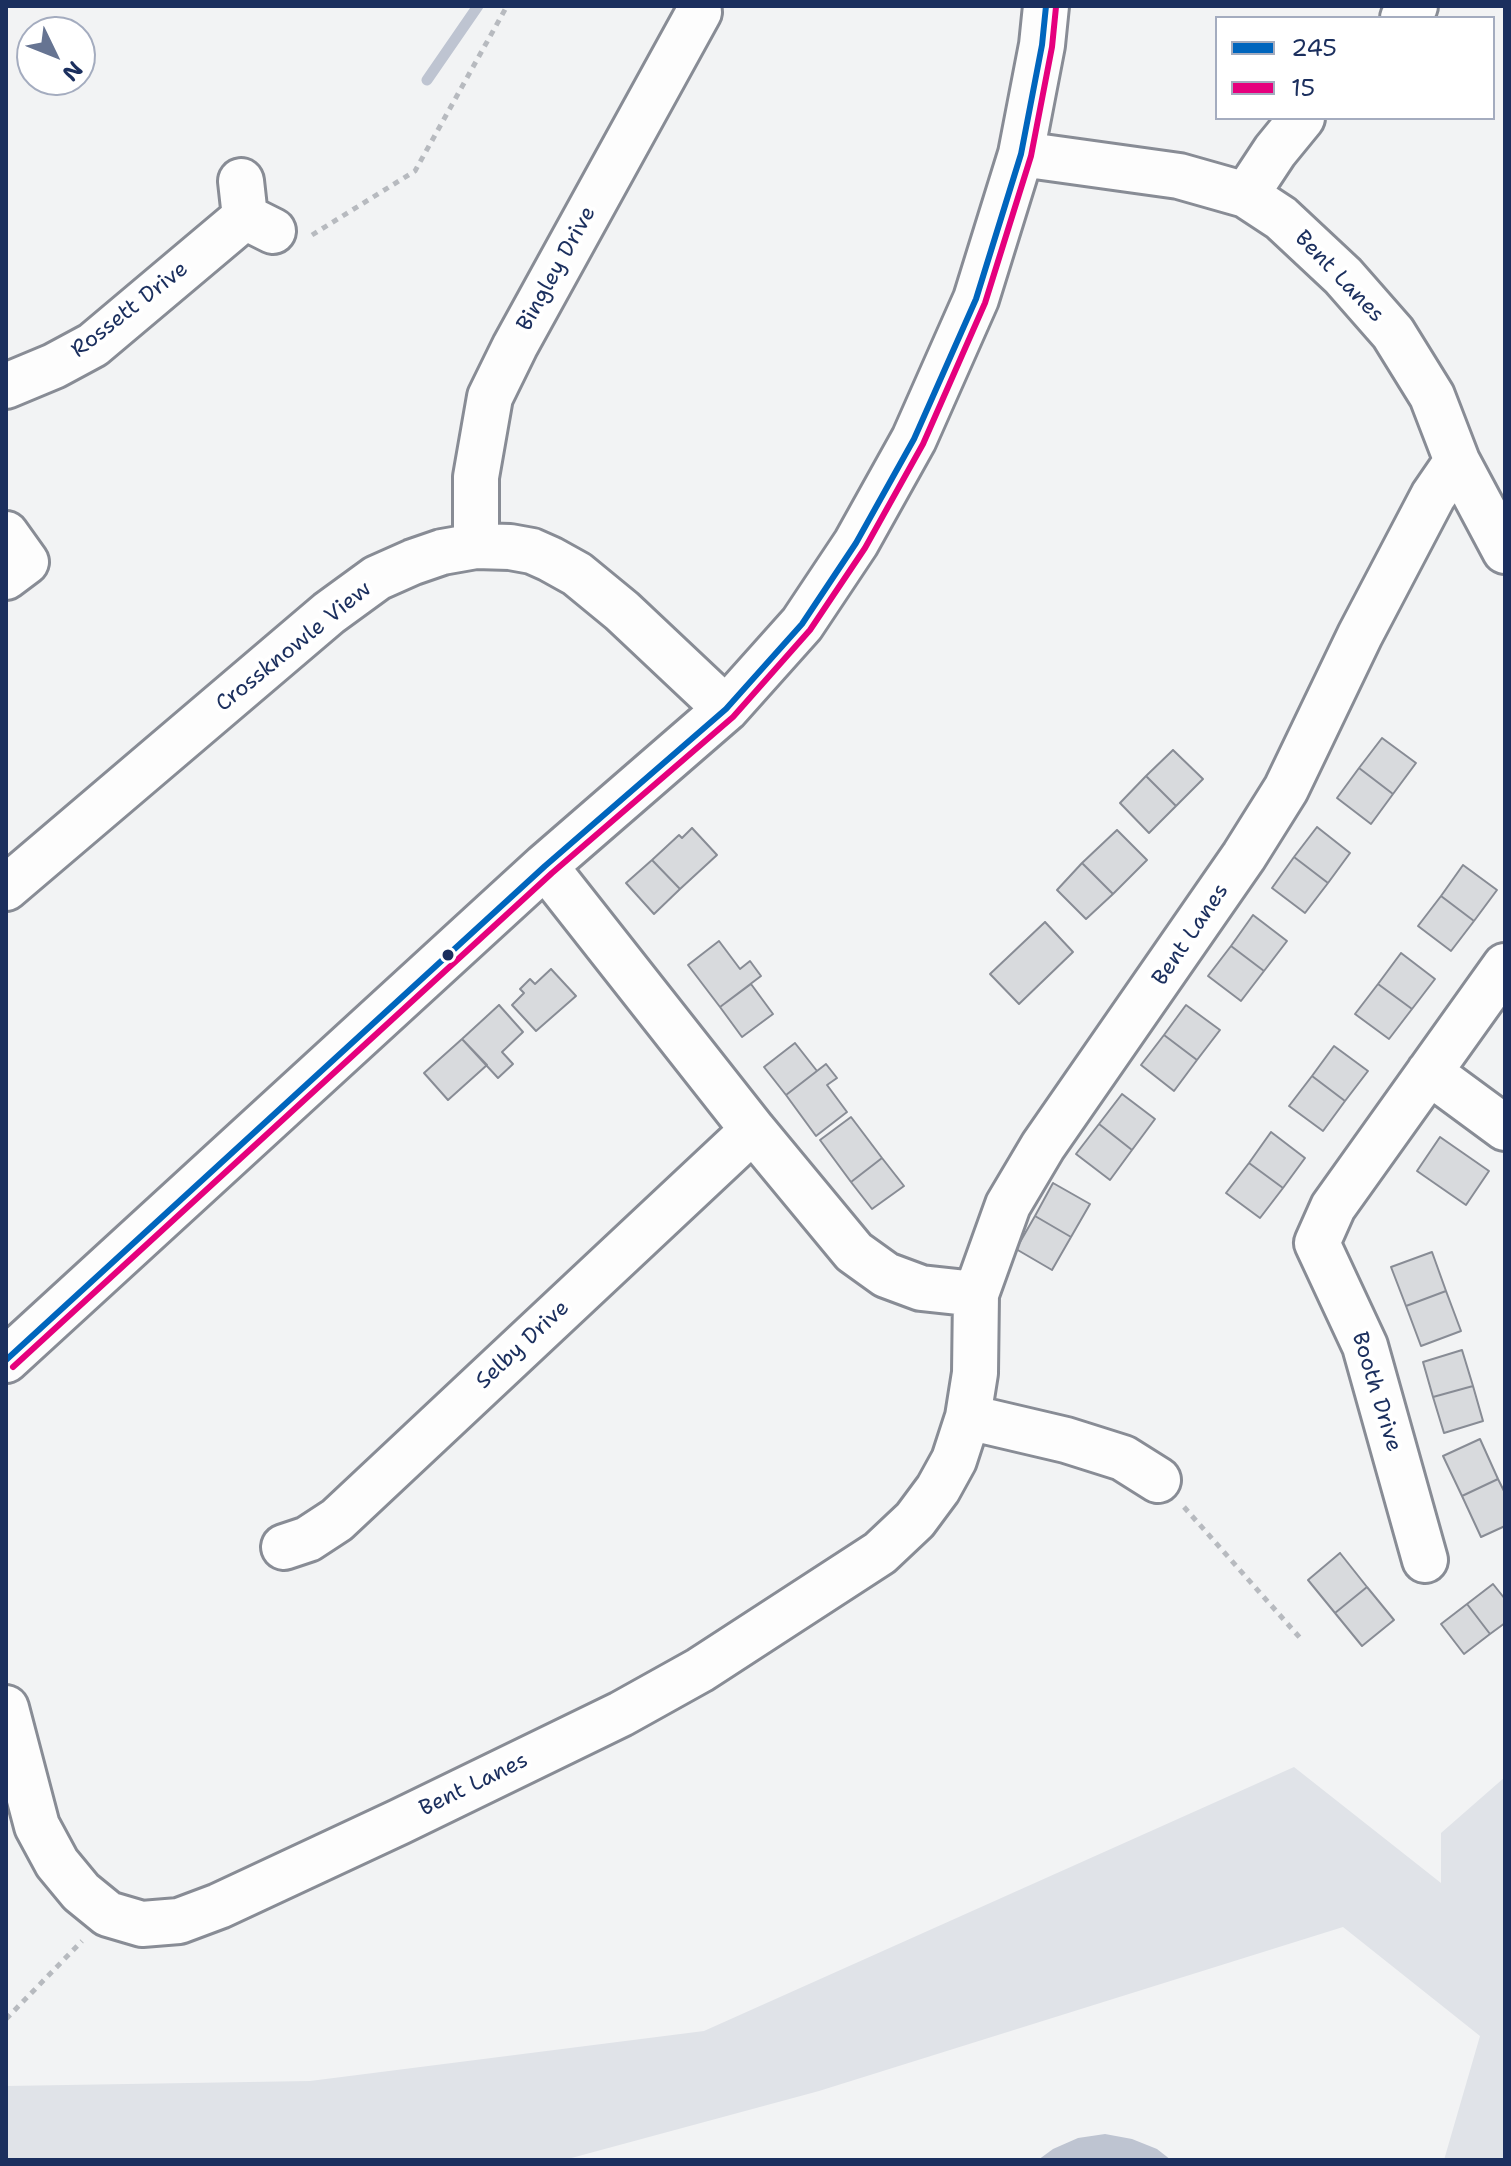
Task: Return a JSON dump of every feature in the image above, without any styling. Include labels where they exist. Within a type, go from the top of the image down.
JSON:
[{"type":"street","points":[[6,1360],[545,866],[726,709],[802,624],[856,543],[914,439],[976,299],[1021,154],[1042,45],[1046,6]]},
{"type":"street","name":"Bingley Drive","points":[[476,546],[476,477],[490,397],[515,346],[703,13]]},
{"type":"street","points":[[1246,195],[1300,120]]},
{"type":"street","name":"Bent Lanes","points":[[1021,154],[1179,176],[1246,195],[1281,218],[1343,276],[1393,333],[1432,396],[1457,461],[1505,551]]},
{"type":"street","name":"Rossett Drive","points":[[6,386],[93,345],[253,209]]},
{"type":"street","name":"Bent Lanes","points":[[6,1708],[37,1826],[57,1863],[81,1892],[108,1914],[142,1924],[179,1921],[219,1906],[621,1714],[700,1670],[880,1553],[915,1520],[954,1460],[968,1417],[975,1373],[976,1294],[990,1247],[1008,1205],[1043,1146],[1235,869],[1286,789],[1360,635],[1433,496],[1457,461]]},
{"type":"street","points":[[6,534],[26,562],[6,577]]},
{"type":"street","name":"Crossknowle View","points":[[6,888],[341,604],[377,578],[442,552],[476,546],[510,547],[532,551],[577,574],[622,611],[726,709]]},
{"type":"street","points":[[545,866],[753,1130],[854,1252],[886,1275],[921,1288],[976,1294]]},
{"type":"street","name":"Booth Drive","points":[[1425,1560],[1365,1346],[1317,1243],[1333,1207],[1505,966]]},
{"type":"street","points":[[1429,1072],[1505,1128]]},
{"type":"street","name":"Selby Drive","points":[[284,1547],[308,1539],[337,1520],[753,1130]]},
{"type":"street","points":[[968,1417],[1066,1440],[1123,1458],[1158,1480]]},
{"type":"path","points":[[253,209],[297,244],[415,171],[507,6]]},
{"type":"path","points":[[1158,1480],[1301,1639]]},
{"type":"path","points":[[6,2019],[108,1914]]},
{"type":"shaded area","points":[[1294,1767],[1441,1883],[1441,1833],[1505,1777],[1505,2160],[1444,2160],[1480,2036],[1343,1927],[819,2091],[564,2160],[6,2160],[6,2086],[310,2081],[704,2031]]},
{"type":"shaded area","points":[[1105,2134],[1132,2139],[1157,2149],[1171,2160],[1038,2160],[1053,2149],[1078,2138]]},
{"type":"building","points":[[1382,738],[1416,763],[1393,794],[1359,768]]},
{"type":"building","points":[[1173,750],[1203,779],[1176,806],[1146,776]]},
{"type":"building","points":[[1359,768],[1393,794],[1371,824],[1337,798]]},
{"type":"building","points":[[1146,776],[1176,806],[1149,833],[1120,803]]},
{"type":"building","points":[[1317,827],[1350,853],[1328,883],[1294,857]]},
{"type":"building","points":[[692,828],[717,855],[680,889],[652,860],[679,835],[682,838]]},
{"type":"building","points":[[1117,830],[1147,860],[1113,894],[1082,863]]},
{"type":"building","points":[[1294,857],[1328,883],[1305,913],[1272,888]]},
{"type":"building","points":[[652,860],[680,889],[654,914],[626,883]]},
{"type":"building","points":[[1082,863],[1113,894],[1086,919],[1057,890]]},
{"type":"building","points":[[1463,865],[1497,890],[1474,921],[1441,896]]},
{"type":"building","points":[[1441,896],[1474,921],[1451,951],[1418,926]]},
{"type":"building","points":[[1253,915],[1287,941],[1264,971],[1231,946]]},
{"type":"building","points":[[1045,922],[1073,952],[1019,1004],[990,974]]},
{"type":"building","points":[[719,941],[740,969],[750,961],[761,976],[720,1007],[688,965]]},
{"type":"building","points":[[1231,946],[1264,971],[1241,1001],[1208,976]]},
{"type":"building","points":[[1401,953],[1435,979],[1412,1009],[1378,984]]},
{"type":"building","points":[[551,969],[576,996],[536,1031],[512,1005],[524,993],[520,989],[530,979],[535,984]]},
{"type":"building","points":[[751,984],[773,1014],[742,1037],[720,1007]]},
{"type":"building","points":[[1378,984],[1412,1009],[1389,1039],[1355,1014]]},
{"type":"building","points":[[499,1005],[523,1032],[502,1052],[513,1064],[498,1078],[462,1039]]},
{"type":"building","points":[[1186,1005],[1220,1030],[1197,1060],[1164,1035]]},
{"type":"building","points":[[1164,1035],[1197,1060],[1174,1091],[1141,1065]]},
{"type":"building","points":[[462,1039],[487,1065],[448,1100],[424,1073]]},
{"type":"building","points":[[795,1043],[817,1071],[786,1095],[764,1067]]},
{"type":"building","points":[[1334,1046],[1368,1071],[1345,1101],[1312,1076]]},
{"type":"building","points":[[826,1064],[837,1078],[827,1085],[847,1112],[816,1136],[786,1095]]},
{"type":"building","points":[[1312,1076],[1345,1101],[1323,1131],[1289,1106]]},
{"type":"building","points":[[1122,1094],[1155,1119],[1132,1150],[1099,1124]]},
{"type":"building","points":[[851,1117],[882,1158],[851,1182],[820,1140]]},
{"type":"building","points":[[1099,1124],[1132,1150],[1110,1180],[1076,1154]]},
{"type":"building","points":[[1271,1132],[1305,1158],[1283,1188],[1249,1163]]},
{"type":"building","points":[[1440,1137],[1489,1171],[1466,1205],[1417,1171]]},
{"type":"building","points":[[882,1158],[904,1186],[872,1209],[851,1182]]},
{"type":"building","points":[[1249,1163],[1283,1188],[1260,1218],[1226,1193]]},
{"type":"building","points":[[1053,1183],[1090,1204],[1071,1237],[1035,1216]]},
{"type":"building","points":[[1035,1216],[1071,1237],[1052,1270],[1016,1249]]},
{"type":"building","points":[[1432,1252],[1446,1291],[1406,1306],[1391,1267]]},
{"type":"building","points":[[1446,1291],[1461,1331],[1421,1346],[1406,1306]]},
{"type":"building","points":[[1462,1350],[1473,1386],[1433,1397],[1423,1362]]},
{"type":"building","points":[[1473,1386],[1483,1421],[1444,1433],[1433,1397]]},
{"type":"building","points":[[1480,1439],[1498,1479],[1462,1496],[1443,1456]]},
{"type":"building","points":[[1498,1479],[1505,1493],[1505,1526],[1481,1537],[1462,1496]]},
{"type":"building","points":[[1340,1553],[1367,1587],[1335,1613],[1308,1580]]},
{"type":"building","points":[[1493,1584],[1505,1599],[1505,1623],[1490,1634],[1467,1604]]},
{"type":"building","points":[[1367,1587],[1394,1620],[1362,1646],[1335,1613]]},
{"type":"building","points":[[1467,1604],[1490,1634],[1464,1654],[1441,1624]]},
{"type":"waterway","points":[[427,80],[478,6]]},
{"type":"transit line","name":"245","points":[[6,1360],[545,866],[726,709],[802,624],[856,543],[914,439],[976,299],[1021,154],[1042,45],[1046,6]]},
{"type":"transit line","name":"15","points":[[13,1367],[552,873],[733,717],[810,630],[865,548],[923,444],[985,303],[1031,156],[1052,47],[1056,7]]}]
